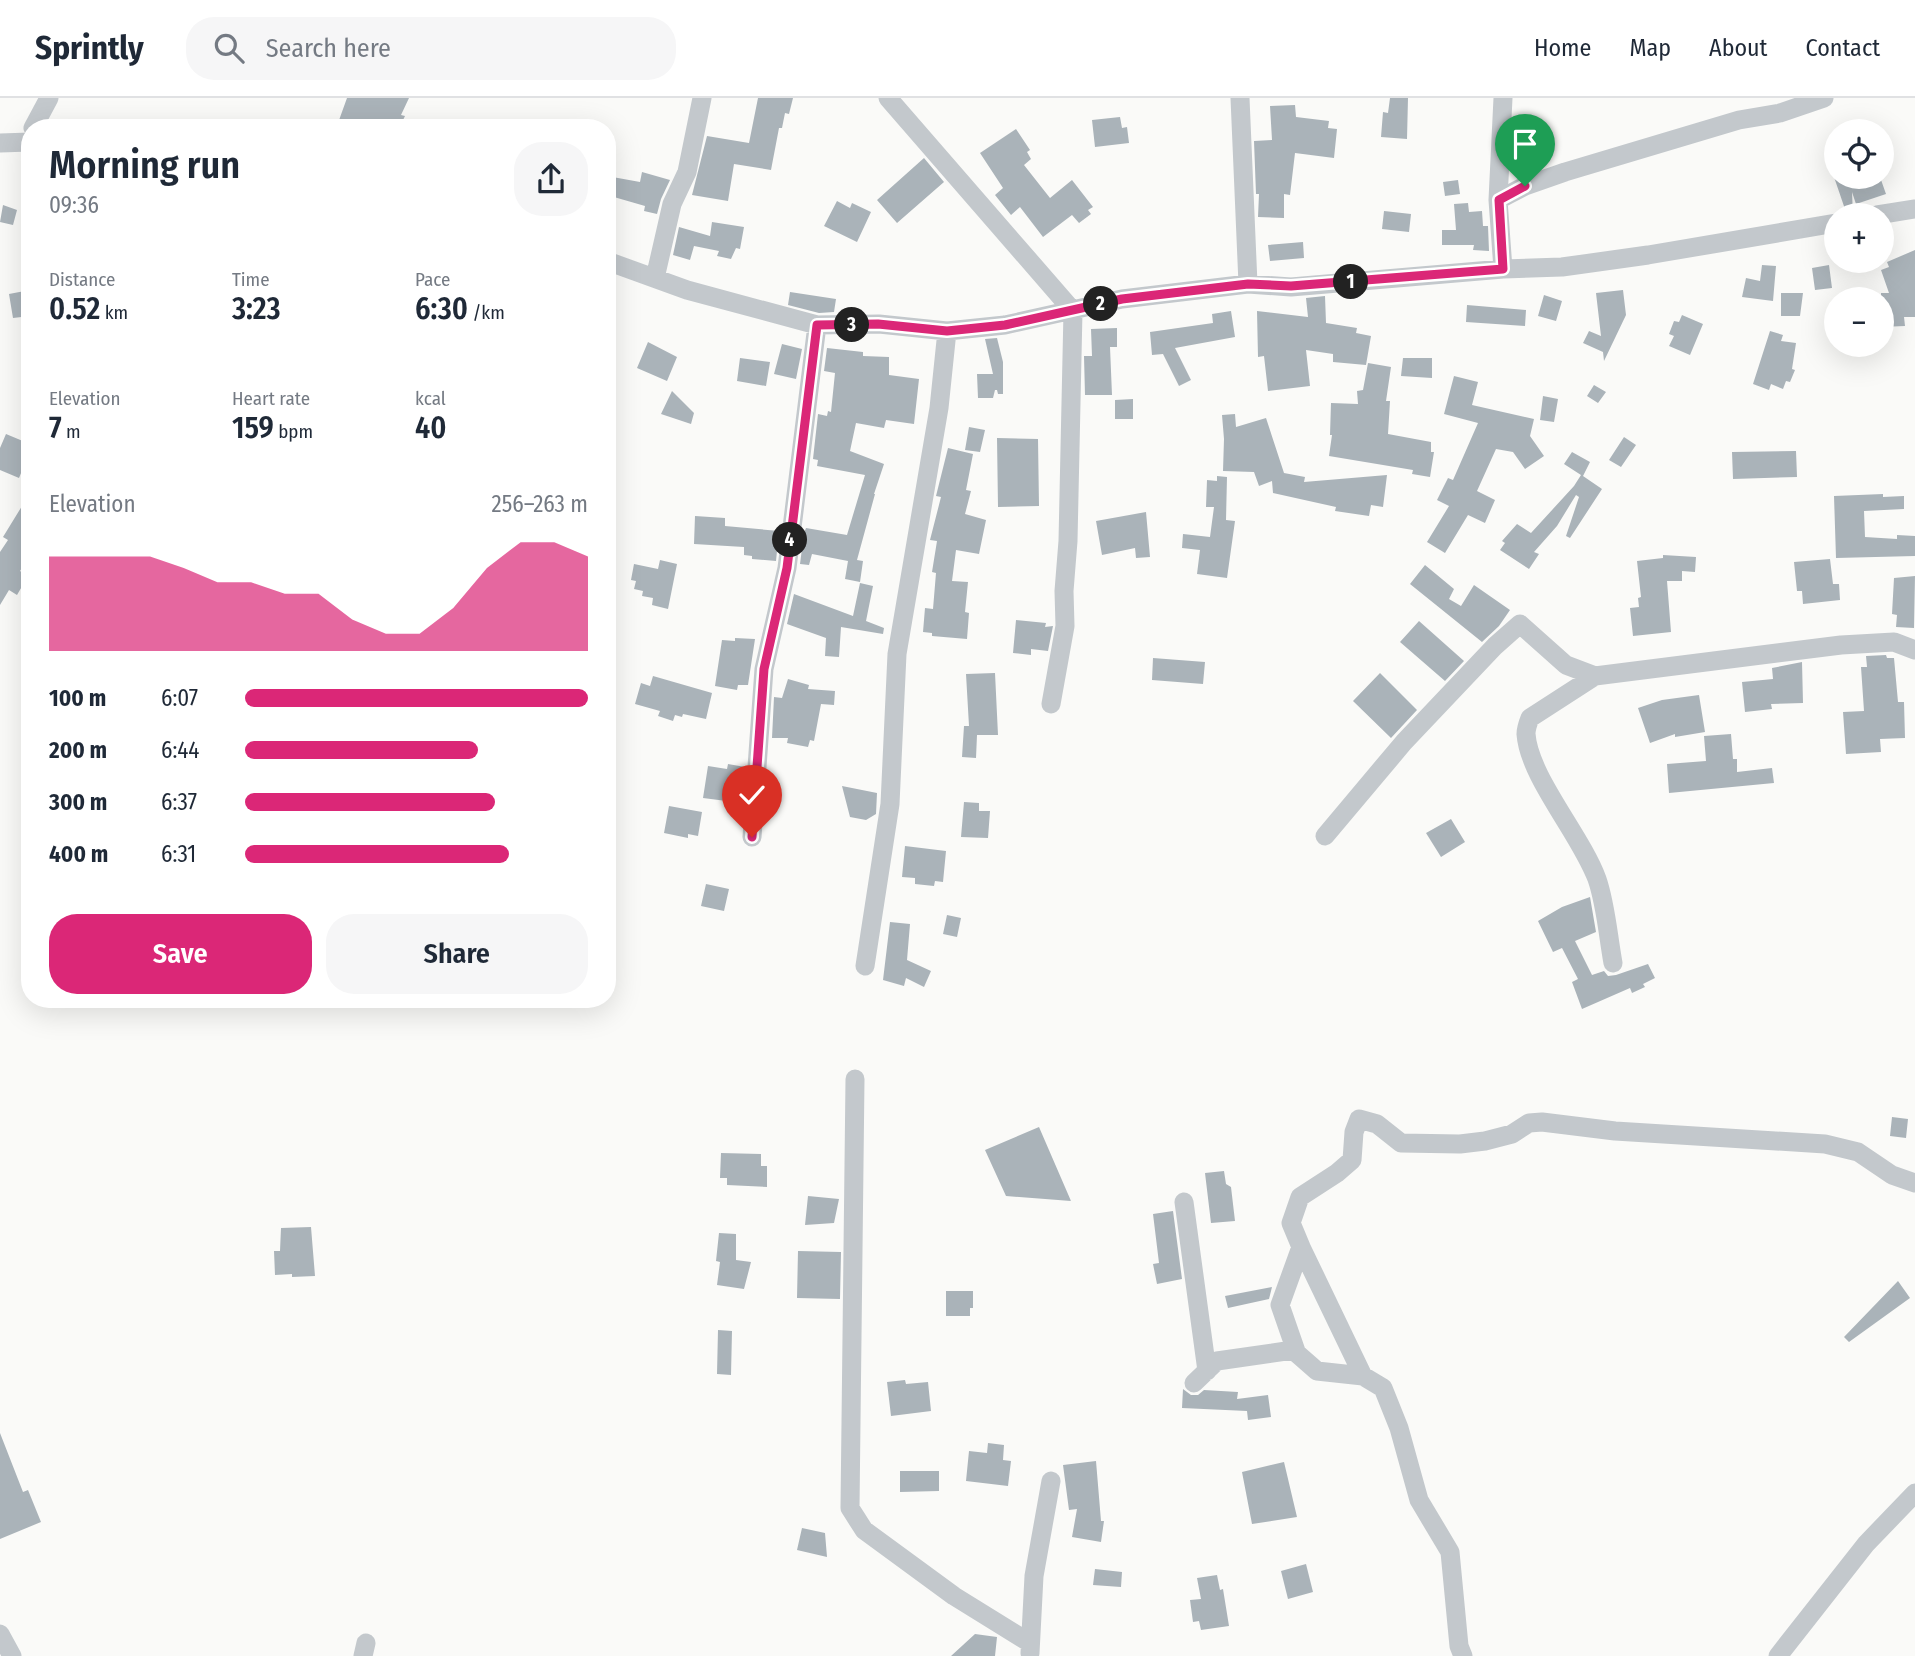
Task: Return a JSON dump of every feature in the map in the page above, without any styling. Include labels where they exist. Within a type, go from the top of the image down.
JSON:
[{"type":"street","points":[[38,119],[49,98]]},
{"type":"street","points":[[655,278],[672,204],[687,172],[702,98]]},
{"type":"street","points":[[888,98],[1073,311],[1065,626],[1051,704]]},
{"type":"street","points":[[1240,98],[1248,284]]},
{"type":"street","points":[[1503,98],[1499,200],[1503,269]]},
{"type":"street","points":[[1499,200],[1525,186],[1565,172],[1739,120],[1780,113],[1824,98]]},
{"type":"street","points":[[0,143],[21,138]]},
{"type":"street","points":[[1894,212],[1915,209]]},
{"type":"street","points":[[616,264],[687,290],[817,325],[878,324],[947,331],[1005,325],[1122,299],[1248,284],[1291,286],[1503,269],[1562,267],[1824,225]]},
{"type":"street","points":[[752,837],[764,669],[787,568],[817,325]]},
{"type":"street","points":[[865,967],[890,804],[897,654],[939,408],[947,331]]},
{"type":"street","points":[[1325,836],[1405,743],[1495,646],[1520,624],[1566,664],[1595,676]]},
{"type":"street","points":[[1614,963],[1597,879],[1530,752],[1526,732],[1530,718],[1595,676],[1841,645],[1894,642],[1915,650]]},
{"type":"street","points":[[855,1079],[850,1508],[864,1530],[1030,1649]]},
{"type":"street","points":[[1363,1376],[1291,1223],[1300,1197],[1338,1174],[1352,1160],[1354,1132],[1359,1119],[1377,1124],[1401,1143],[1460,1144],[1485,1141],[1512,1134],[1529,1124],[1542,1122],[1615,1131],[1825,1144],[1858,1152],[1892,1175],[1915,1183]]},
{"type":"street","points":[[1184,1202],[1200,1377],[1217,1361],[1293,1350],[1317,1371],[1363,1376],[1383,1388],[1399,1428],[1419,1500],[1450,1552],[1459,1646],[1463,1656]]},
{"type":"street","points":[[1297,1354],[1280,1305],[1301,1247]]},
{"type":"street","points":[[1030,1649],[1034,1576],[1051,1481]]},
{"type":"street","points":[[1778,1656],[1866,1544],[1915,1493]]},
{"type":"street","points":[[0,1634],[12,1656]]},
{"type":"building","points":[[347,98],[409,98],[401,115],[405,116],[404,119],[339,119]]},
{"type":"building","points":[[758,98],[793,98],[789,114],[785,113],[782,128],[779,128],[771,170],[734,164],[728,201],[692,195],[707,136],[749,143]]},
{"type":"building","points":[[1390,98],[1408,98],[1407,139],[1381,137],[1383,112],[1388,113]]},
{"type":"building","points":[[1295,105],[1296,117],[1329,121],[1328,128],[1337,129],[1334,158],[1295,153],[1290,195],[1284,194],[1284,218],[1258,217],[1259,194],[1256,194],[1254,141],[1272,140],[1270,106]]},
{"type":"building","points":[[1120,117],[1122,128],[1127,127],[1129,143],[1095,147],[1092,120]]},
{"type":"building","points":[[1016,129],[1030,150],[1027,152],[1031,159],[1024,165],[1050,198],[1072,180],[1093,207],[1088,210],[1091,214],[1079,223],[1072,215],[1043,237],[1020,207],[1011,215],[995,195],[1003,188],[980,153]]},
{"type":"building","points":[[924,158],[944,182],[897,223],[877,200]]},
{"type":"building","points":[[642,172],[670,180],[657,214],[644,211],[645,206],[616,198],[616,178],[640,182]]},
{"type":"building","points":[[1458,180],[1460,194],[1445,196],[1443,182]]},
{"type":"building","points":[[1838,189],[1884,189],[1886,194],[1856,203],[1852,192],[1852,203],[1843,203]]},
{"type":"building","points":[[837,201],[850,208],[852,203],[871,212],[857,242],[824,226]]},
{"type":"building","points":[[1468,203],[1469,212],[1482,211],[1483,226],[1488,226],[1489,251],[1473,250],[1474,245],[1442,245],[1442,230],[1456,230],[1454,204]]},
{"type":"building","points":[[3,205],[17,210],[13,225],[0,222]]},
{"type":"building","points":[[1384,211],[1411,214],[1409,232],[1382,229]]},
{"type":"building","points":[[712,222],[744,227],[740,249],[736,248],[731,259],[717,256],[719,251],[694,246],[690,260],[673,255],[679,227],[710,236]]},
{"type":"building","points":[[1303,242],[1304,258],[1270,261],[1268,245]]},
{"type":"building","points":[[1915,250],[1915,317],[1904,317],[1905,326],[1894,326],[1894,287],[1887,287],[1882,273],[1894,273],[1894,259]]},
{"type":"building","points":[[1762,265],[1776,266],[1773,301],[1742,297],[1746,278],[1760,281]]},
{"type":"building","points":[[1824,266],[1824,273],[1830,273],[1832,287],[1815,290],[1812,268]]},
{"type":"building","points":[[1623,290],[1626,315],[1604,361],[1603,352],[1583,343],[1589,331],[1601,336],[1596,293]]},
{"type":"building","points":[[21,292],[21,317],[13,318],[9,294]]},
{"type":"building","points":[[790,292],[836,299],[834,312],[819,313],[788,305]]},
{"type":"building","points":[[1781,293],[1803,293],[1800,316],[1781,316]]},
{"type":"building","points":[[1544,295],[1562,301],[1556,321],[1538,316]]},
{"type":"building","points":[[1325,296],[1326,323],[1357,328],[1356,333],[1371,336],[1366,365],[1333,362],[1333,354],[1306,350],[1310,386],[1268,391],[1264,356],[1258,357],[1257,311],[1308,317],[1306,298]]},
{"type":"building","points":[[1467,305],[1526,310],[1525,326],[1466,322]]},
{"type":"building","points":[[1231,311],[1235,337],[1175,348],[1191,380],[1179,386],[1163,354],[1152,355],[1150,332],[1213,323],[1212,314]]},
{"type":"building","points":[[1682,315],[1703,324],[1690,355],[1669,346],[1674,336],[1669,334],[1674,321],[1679,322]]},
{"type":"building","points":[[1117,328],[1117,347],[1110,347],[1112,395],[1085,395],[1084,356],[1092,356],[1091,329]]},
{"type":"building","points":[[1770,331],[1783,335],[1781,341],[1796,343],[1792,369],[1795,370],[1790,382],[1786,381],[1783,389],[1771,384],[1769,390],[1753,384]]},
{"type":"building","points":[[997,338],[1003,362],[1003,394],[998,394],[995,390],[993,398],[978,398],[977,374],[993,374],[985,339]]},
{"type":"building","points":[[648,342],[677,357],[667,381],[637,368]]},
{"type":"building","points":[[782,344],[802,349],[796,379],[774,374]]},
{"type":"building","points":[[827,348],[863,352],[863,356],[889,357],[889,375],[919,379],[914,424],[886,420],[884,428],[856,423],[850,451],[884,464],[857,560],[863,561],[860,582],[845,579],[848,561],[812,554],[809,565],[800,564],[806,528],[847,535],[865,475],[817,466],[818,460],[813,459],[818,414],[827,416],[828,411],[831,412],[835,373],[824,371]]},
{"type":"building","points":[[740,358],[770,362],[766,386],[737,381]]},
{"type":"building","points":[[1403,358],[1432,358],[1432,378],[1401,376]]},
{"type":"building","points":[[1368,363],[1391,367],[1386,401],[1390,401],[1388,434],[1431,442],[1431,452],[1434,452],[1430,477],[1412,474],[1413,470],[1329,456],[1332,435],[1331,403],[1358,404],[1357,391],[1363,390]]},
{"type":"building","points":[[1454,376],[1478,382],[1472,405],[1534,419],[1530,436],[1544,456],[1525,469],[1513,452],[1496,449],[1477,491],[1495,500],[1485,523],[1468,515],[1445,553],[1427,542],[1449,506],[1437,500],[1448,478],[1453,480],[1478,423],[1444,414]]},
{"type":"building","points":[[1594,385],[1606,392],[1598,403],[1587,396]]},
{"type":"building","points":[[672,391],[694,413],[691,424],[661,414]]},
{"type":"building","points":[[1543,396],[1558,399],[1554,422],[1540,420]]},
{"type":"building","points":[[1133,399],[1133,419],[1115,419],[1115,400]]},
{"type":"building","points":[[1235,414],[1236,427],[1266,418],[1284,473],[1305,477],[1304,482],[1387,475],[1383,507],[1371,505],[1369,516],[1335,511],[1336,507],[1273,493],[1272,481],[1259,486],[1254,472],[1223,471],[1222,415]]},
{"type":"building","points":[[969,427],[985,430],[980,452],[965,450]]},
{"type":"building","points":[[6,434],[21,440],[19,478],[0,470],[0,448]]},
{"type":"building","points":[[1624,437],[1636,445],[1621,467],[1609,460]]},
{"type":"building","points":[[997,438],[1038,439],[1039,506],[998,507]]},
{"type":"building","points":[[948,448],[973,454],[966,490],[971,491],[965,514],[986,520],[979,554],[956,550],[952,581],[968,582],[965,612],[969,613],[967,639],[932,636],[932,633],[923,632],[925,608],[933,609],[936,573],[932,572],[937,541],[930,540],[941,497],[936,496]]},
{"type":"building","points":[[1796,451],[1797,477],[1733,479],[1732,452]]},
{"type":"building","points":[[1572,452],[1590,462],[1583,476],[1602,489],[1570,538],[1566,536],[1579,497],[1576,495],[1557,526],[1534,552],[1539,554],[1529,569],[1500,550],[1505,543],[1502,541],[1517,524],[1531,533],[1574,486],[1581,475],[1564,464]]},
{"type":"building","points":[[1217,476],[1227,477],[1226,520],[1235,521],[1227,578],[1197,574],[1200,550],[1182,548],[1183,534],[1210,537],[1214,507],[1206,507],[1207,480],[1217,481]]},
{"type":"building","points":[[1883,494],[1883,497],[1904,496],[1904,509],[1864,511],[1865,537],[1897,539],[1897,535],[1915,536],[1915,556],[1836,558],[1834,496]]},
{"type":"building","points":[[21,508],[21,588],[17,595],[9,590],[0,605],[0,552],[8,540],[3,537]]},
{"type":"building","points":[[1146,512],[1150,557],[1136,558],[1135,548],[1102,555],[1096,521]]},
{"type":"building","points":[[695,516],[725,518],[725,526],[779,531],[776,561],[752,559],[752,556],[744,555],[744,547],[694,544]]},
{"type":"building","points":[[1663,555],[1696,557],[1695,572],[1682,571],[1682,581],[1667,581],[1671,632],[1633,636],[1630,608],[1639,607],[1638,598],[1641,597],[1637,561],[1663,558]]},
{"type":"building","points":[[1830,559],[1833,584],[1839,584],[1840,600],[1803,604],[1802,591],[1797,591],[1794,562]]},
{"type":"building","points":[[660,560],[677,564],[668,609],[652,605],[653,598],[642,596],[643,591],[634,589],[636,581],[631,580],[634,564],[658,569]]},
{"type":"building","points":[[1425,565],[1454,589],[1449,599],[1461,606],[1474,585],[1510,610],[1499,626],[1482,642],[1410,584]]},
{"type":"building","points":[[1915,576],[1914,628],[1896,627],[1897,615],[1892,614],[1894,578]]},
{"type":"building","points":[[860,583],[873,586],[866,621],[884,628],[883,634],[841,627],[839,657],[825,656],[826,638],[787,624],[794,594],[853,616]]},
{"type":"building","points":[[1016,620],[1046,623],[1045,627],[1053,626],[1048,651],[1031,649],[1031,655],[1013,653]]},
{"type":"building","points":[[1419,621],[1464,661],[1445,681],[1400,642]]},
{"type":"building","points":[[735,638],[755,639],[748,685],[738,685],[737,690],[715,686],[722,640],[735,641]]},
{"type":"building","points":[[1886,655],[1887,658],[1894,658],[1898,702],[1904,702],[1905,738],[1880,739],[1881,752],[1846,754],[1843,712],[1864,711],[1861,667],[1867,667],[1866,656]]},
{"type":"building","points":[[1153,658],[1205,662],[1203,684],[1152,680]]},
{"type":"building","points":[[1802,662],[1803,703],[1771,704],[1772,709],[1745,712],[1742,682],[1773,679],[1772,668]]},
{"type":"building","points":[[995,673],[998,735],[977,735],[976,758],[962,757],[964,726],[969,726],[966,674]]},
{"type":"building","points":[[1380,673],[1417,710],[1391,738],[1353,701]]},
{"type":"building","points":[[653,676],[712,693],[706,719],[683,714],[682,717],[675,715],[673,721],[658,716],[660,711],[635,704],[641,683],[650,686]]},
{"type":"building","points":[[788,679],[809,685],[808,689],[835,691],[834,705],[821,704],[814,741],[810,740],[808,747],[787,743],[788,738],[772,738],[774,697],[782,698]]},
{"type":"building","points":[[1699,695],[1705,732],[1675,737],[1675,734],[1650,743],[1638,708],[1662,700]]},
{"type":"building","points":[[1731,734],[1737,772],[1772,768],[1774,783],[1669,793],[1667,764],[1706,761],[1704,736]]},
{"type":"building","points":[[728,764],[745,767],[742,803],[703,798],[708,766],[727,769]]},
{"type":"building","points":[[842,786],[877,793],[876,814],[866,820],[850,817]]},
{"type":"building","points":[[964,802],[979,803],[979,811],[990,811],[988,838],[961,837]]},
{"type":"building","points":[[669,806],[702,812],[698,836],[688,834],[688,838],[664,833]]},
{"type":"building","points":[[1451,819],[1465,842],[1441,857],[1426,833]]},
{"type":"building","points":[[905,846],[946,851],[943,882],[935,881],[934,886],[915,884],[915,878],[902,877]]},
{"type":"building","points":[[706,884],[729,889],[724,911],[701,906]]},
{"type":"building","points":[[1590,897],[1596,932],[1575,941],[1592,975],[1604,971],[1608,976],[1616,975],[1648,964],[1655,978],[1632,993],[1630,988],[1582,1009],[1572,982],[1578,979],[1562,948],[1553,952],[1538,921],[1562,907]]},
{"type":"building","points":[[947,915],[961,918],[957,937],[943,934]]},
{"type":"building","points":[[890,922],[910,924],[907,960],[931,971],[924,987],[906,978],[904,986],[883,980]]},
{"type":"building","points":[[1892,1117],[1908,1119],[1906,1138],[1890,1136]]},
{"type":"building","points":[[1039,1127],[1071,1201],[1006,1196],[985,1150]]},
{"type":"building","points":[[721,1153],[761,1154],[761,1166],[767,1166],[767,1187],[727,1185],[727,1178],[720,1178]]},
{"type":"building","points":[[1224,1171],[1226,1184],[1231,1187],[1235,1221],[1211,1223],[1205,1173]]},
{"type":"building","points":[[808,1196],[839,1199],[834,1223],[805,1225]]},
{"type":"building","points":[[1173,1211],[1182,1279],[1157,1284],[1153,1264],[1159,1263],[1153,1214]]},
{"type":"building","points":[[311,1227],[315,1276],[275,1275],[274,1251],[280,1251],[281,1228]]},
{"type":"building","points":[[719,1233],[736,1234],[736,1260],[751,1262],[744,1289],[717,1285],[720,1262],[716,1261]]},
{"type":"building","points":[[798,1251],[841,1252],[840,1299],[797,1298]]},
{"type":"building","points":[[1898,1281],[1910,1298],[1849,1342],[1844,1337]]},
{"type":"building","points":[[1272,1287],[1269,1299],[1228,1308],[1225,1296]]},
{"type":"building","points":[[946,1291],[973,1291],[970,1316],[946,1316]]},
{"type":"building","points":[[718,1330],[732,1331],[731,1375],[717,1374]]},
{"type":"building","points":[[905,1380],[906,1384],[928,1382],[931,1411],[891,1416],[887,1382]]},
{"type":"building","points":[[1183,1389],[1191,1395],[1198,1395],[1204,1390],[1238,1392],[1237,1399],[1268,1395],[1271,1417],[1248,1420],[1247,1411],[1182,1408]]},
{"type":"building","points":[[0,1433],[23,1492],[28,1490],[41,1522],[0,1539]]},
{"type":"building","points":[[988,1443],[1004,1445],[1003,1460],[1011,1461],[1008,1486],[966,1481],[969,1451],[987,1453]]},
{"type":"building","points":[[1096,1461],[1101,1521],[1104,1521],[1101,1542],[1072,1537],[1077,1509],[1069,1510],[1063,1465]]},
{"type":"building","points":[[1284,1462],[1297,1517],[1252,1524],[1242,1472]]},
{"type":"building","points":[[900,1471],[939,1471],[939,1491],[900,1492]]},
{"type":"building","points":[[802,1528],[825,1533],[827,1557],[797,1550]]},
{"type":"building","points":[[1306,1564],[1313,1592],[1288,1599],[1281,1571]]},
{"type":"building","points":[[1095,1569],[1122,1572],[1121,1587],[1093,1585]]},
{"type":"building","points":[[1217,1575],[1220,1590],[1223,1589],[1229,1626],[1201,1630],[1199,1621],[1193,1622],[1190,1600],[1201,1599],[1197,1578]]},
{"type":"building","points":[[975,1634],[997,1637],[995,1656],[951,1656]]},
{"type":"route","points":[[752,837],[764,669],[787,568],[817,325],[878,324],[947,331],[1005,325],[1122,299],[1248,284],[1291,286],[1503,269],[1499,200],[1525,186]]}]
